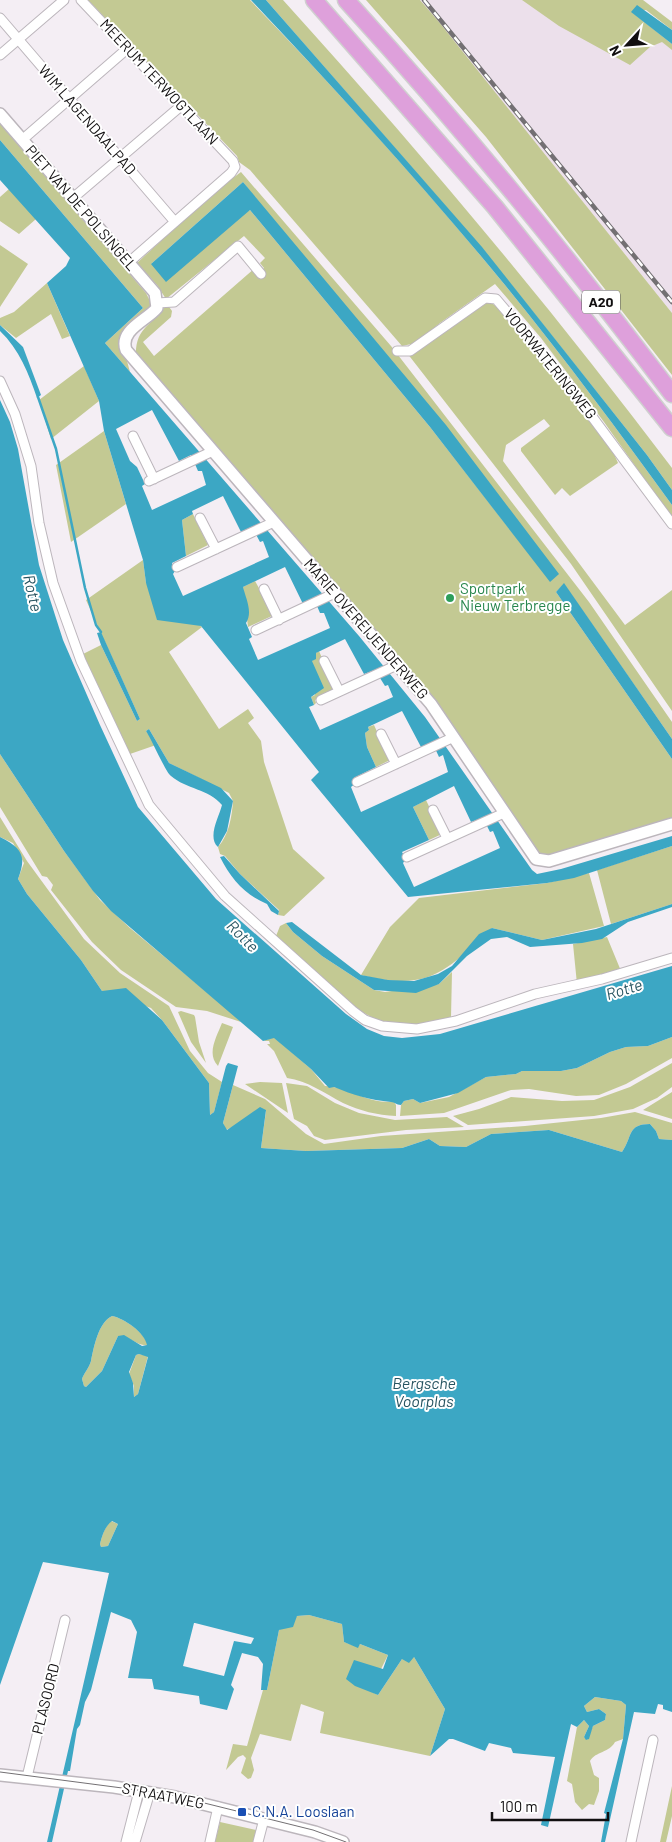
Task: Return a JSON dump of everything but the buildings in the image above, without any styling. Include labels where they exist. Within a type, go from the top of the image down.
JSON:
[{"type":"highway","name":"A20","points":[[314,0],[495,207],[672,428]]},
{"type":"highway","name":"A20","points":[[346,0],[528,210],[672,394]]},
{"type":"street","points":[[0,55],[64,0]]},
{"type":"street","name":"MEERUM TERWOGTLAAN","points":[[81,0],[233,161],[235,166],[231,173],[175,222]]},
{"type":"street","name":"WIM LAGENDAALPAD","points":[[0,18],[175,222]]},
{"type":"street","points":[[22,140],[128,48]]},
{"type":"street","points":[[73,198],[182,105]]},
{"type":"street","name":"PIET VAN DE POLSINGEL","points":[[0,114],[155,293],[157,303]]},
{"type":"street","points":[[128,263],[175,222]]},
{"type":"street","points":[[157,303],[174,302],[238,246],[261,274]]},
{"type":"street","name":"VOORWATERINGWEG","points":[[397,351],[410,351],[485,298],[496,298],[561,375],[672,524]]},
{"type":"street","name":"MARIE OVEREIJENDERWEG","points":[[157,303],[154,311],[125,337],[126,350],[210,453],[392,667],[431,704],[450,739],[500,814],[536,859],[544,862],[672,824]]},
{"type":"street","points":[[0,381],[15,414],[31,466],[39,524],[53,583],[81,661],[149,805],[225,896],[353,1011],[366,1020],[382,1026],[417,1029],[456,1021],[535,994],[575,986],[672,958]]},
{"type":"street","points":[[133,436],[152,480],[210,453]]},
{"type":"street","points":[[200,518],[216,549]]},
{"type":"street","points":[[177,567],[270,524]]},
{"type":"street","points":[[264,589],[278,620]]},
{"type":"street","points":[[256,630],[331,595]]},
{"type":"street","points":[[324,661],[339,691]]},
{"type":"street","points":[[321,700],[392,667]]},
{"type":"street","points":[[382,734],[396,764]]},
{"type":"street","points":[[357,782],[450,739]]},
{"type":"street","points":[[433,810],[447,838]]},
{"type":"street","points":[[407,857],[500,814]]},
{"type":"street","name":"PLASOORD","points":[[27,1777],[65,1620]]},
{"type":"street","points":[[631,1842],[653,1740]]},
{"type":"street","name":"STRAATWEG","points":[[2,1774],[144,1791],[218,1807],[338,1841]]},
{"type":"street","points":[[126,1842],[144,1791]]},
{"type":"street","points":[[134,1842],[144,1791]]},
{"type":"street","points":[[210,1842],[218,1807]]},
{"type":"street","points":[[258,1842],[264,1819]]},
{"type":"shaded area","points":[[420,0],[528,0],[656,37],[672,49],[672,313]]},
{"type":"green space","points":[[88,0],[250,0],[378,137],[500,279],[588,391],[672,505],[672,518],[604,422],[541,338],[495,284],[440,323],[416,343],[402,346],[250,170],[239,162],[237,156]]},
{"type":"green space","points":[[266,0],[283,0],[434,171],[483,230],[579,348],[672,468],[672,490],[647,455],[482,248]]},
{"type":"green space","points":[[366,0],[420,0],[439,22],[672,313],[672,375],[486,137]]},
{"type":"green space","points":[[522,0],[643,0],[672,22],[672,30],[646,10],[632,12],[672,44],[672,50],[662,42],[650,47],[630,65],[559,26]]},
{"type":"green space","points":[[0,123],[146,293],[151,303],[150,308],[124,350],[130,372],[105,343],[143,308],[0,140]]},
{"type":"green space","name":"Sportpark Nieuw Terbregge","points":[[241,172],[391,346],[589,602],[672,722],[672,739],[564,584],[556,592],[672,759],[672,819],[541,858],[428,699],[136,356],[138,338],[167,304],[172,311],[171,317],[143,342],[154,356],[255,268],[259,273],[264,268],[260,263],[265,258],[244,236],[166,299],[157,285],[137,263],[227,180],[229,181]],"holes":[[[243,182],[550,581],[430,427],[250,210],[151,264]]]},
{"type":"green space","points":[[9,189],[36,219],[19,234],[0,221],[0,197]]},
{"type":"green space","points":[[0,245],[28,264],[0,307]]},
{"type":"green space","points":[[47,283],[70,336],[62,339],[51,314],[16,338],[0,325],[0,318],[14,312]]},
{"type":"green space","points":[[488,300],[502,311],[611,447],[618,463],[570,496],[562,488],[555,495],[521,451],[521,448],[550,426],[544,419],[506,445],[503,461],[625,625],[672,590],[672,711],[571,564],[407,353]]},
{"type":"green space","points":[[84,366],[99,401],[51,439],[39,400]]},
{"type":"green space","points":[[104,431],[126,504],[71,542],[56,465]]},
{"type":"green space","points":[[193,514],[208,545],[186,556],[182,520]]},
{"type":"green space","points":[[143,560],[146,583],[202,627],[169,652],[219,729],[248,709],[254,718],[248,723],[261,741],[264,762],[293,849],[325,878],[284,916],[278,915],[279,910],[240,874],[225,856],[220,854],[218,847],[227,831],[232,813],[233,801],[229,793],[169,763],[149,729],[146,731],[156,745],[130,754],[83,654],[101,645],[137,721],[140,719],[86,600]]},
{"type":"green space","points":[[255,581],[274,615],[248,627],[243,587]]},
{"type":"green space","points":[[319,651],[336,691],[315,700],[316,703],[314,705],[311,697],[315,695],[312,661]]},
{"type":"green space","points":[[374,725],[390,760],[376,767],[367,747],[365,733],[369,730],[368,727]]},
{"type":"green space","points":[[0,754],[64,851],[100,900],[130,928],[241,1022],[207,1011],[176,1007],[121,970],[92,942],[51,890],[53,885],[47,877],[42,876],[0,807]]},
{"type":"green space","points":[[426,800],[442,834],[429,840],[413,807]]},
{"type":"green space","points":[[0,817],[27,861],[84,939],[120,973],[169,1006],[190,1051],[208,1073],[222,1082],[214,1112],[210,1115],[209,1083],[162,1020],[151,1008],[102,991],[81,960],[27,894],[18,879],[24,863],[13,843],[0,837]]},
{"type":"green space","points":[[672,846],[672,904],[611,924],[597,870]]},
{"type":"green space","points":[[589,873],[604,926],[542,940],[492,928],[448,967],[434,974],[420,979],[404,981],[384,980],[361,975],[390,927],[419,898],[547,883]]},
{"type":"green space","points":[[286,923],[293,932],[322,956],[374,990],[385,992],[439,984],[452,972],[451,1017],[419,1026],[386,1023],[357,1009],[276,936],[280,926]]},
{"type":"green space","points":[[607,937],[621,971],[577,984],[573,944]]},
{"type":"green space","points":[[181,1011],[195,1017],[199,1042],[206,1063],[191,1042],[178,1012]]},
{"type":"green space","points":[[222,1023],[233,1027],[218,1066],[213,1056],[213,1051],[215,1039]]},
{"type":"green space","points":[[274,1037],[311,1069],[325,1086],[342,1089],[365,1098],[383,1102],[394,1102],[396,1105],[396,1116],[375,1114],[356,1108],[309,1085],[287,1078],[274,1051],[267,1044],[270,1044],[269,1041],[263,1041]]},
{"type":"green space","points":[[672,1037],[672,1058],[626,1084],[599,1095],[576,1096],[529,1089],[511,1090],[444,1113],[400,1116],[401,1105],[404,1101],[413,1099],[420,1103],[449,1097],[486,1077],[516,1074],[522,1071],[561,1071],[577,1068],[610,1052],[626,1047],[648,1046]]},
{"type":"green space","points":[[672,1063],[672,1087],[657,1098],[633,1109],[594,1116],[468,1125],[453,1116],[511,1097],[562,1101],[594,1100],[630,1087]]},
{"type":"green space","points":[[260,1082],[282,1083],[288,1113],[245,1084]]},
{"type":"green space","points":[[286,1083],[307,1086],[335,1103],[359,1113],[395,1120],[447,1117],[464,1127],[406,1130],[325,1140],[314,1136],[307,1126],[294,1119]]},
{"type":"green space","points":[[233,1085],[265,1099],[306,1134],[324,1144],[381,1136],[525,1126],[601,1118],[635,1112],[672,1123],[672,1140],[659,1139],[656,1131],[650,1124],[637,1126],[634,1129],[622,1152],[549,1130],[491,1134],[466,1147],[440,1146],[429,1139],[402,1148],[306,1151],[261,1148],[266,1111],[226,1130],[223,1123]]},
{"type":"green space","points":[[672,1092],[672,1119],[643,1110]]},
{"type":"green space","points":[[112,1316],[133,1327],[143,1336],[148,1345],[118,1336],[102,1371],[86,1387],[82,1379],[90,1364],[97,1336],[103,1324]]},
{"type":"green space","points":[[136,1355],[148,1356],[138,1394],[134,1397],[134,1386],[129,1374]]},
{"type":"green space","points":[[111,1521],[118,1524],[108,1546],[101,1547],[103,1535]]},
{"type":"green space","points":[[309,1615],[342,1624],[344,1642],[358,1647],[360,1644],[388,1655],[370,1691],[378,1695],[402,1659],[414,1657],[445,1709],[430,1756],[320,1733],[324,1712],[301,1704],[291,1741],[260,1734],[251,1758],[254,1770],[251,1778],[248,1779],[241,1773],[246,1758],[243,1755],[238,1757],[226,1770],[233,1744],[247,1746],[263,1690],[267,1690],[279,1630],[297,1616]]},
{"type":"green space","points":[[595,1697],[621,1701],[626,1705],[623,1739],[615,1742],[590,1761],[594,1775],[599,1778],[599,1791],[594,1805],[589,1804],[582,1810],[575,1802],[572,1784],[567,1781],[577,1727],[584,1720],[589,1726],[584,1737],[587,1740],[593,1726],[605,1720],[606,1714],[599,1709],[587,1712],[584,1706]]},
{"type":"green space","points":[[672,1786],[672,1816],[666,1842],[660,1842]]},
{"type":"green space","points":[[220,1822],[256,1830],[253,1842],[215,1842]]},
{"type":"water","points":[[251,0],[266,0],[482,247],[647,455],[672,490],[672,505],[566,363],[470,243],[378,137]]},
{"type":"water","points":[[637,5],[672,30],[672,44],[631,12]]},
{"type":"water","points":[[0,140],[143,308],[105,343],[359,636],[425,717],[532,870],[537,874],[561,869],[672,836],[672,846],[574,878],[547,883],[408,897],[311,780],[319,772],[201,626],[157,620],[146,583],[143,560],[104,431],[99,401],[47,283],[66,266],[70,258],[0,180]],"holes":[[[152,410],[179,461],[191,455],[198,471],[202,471],[206,485],[152,510],[142,486],[145,484],[137,467],[130,461],[116,429]],[[223,496],[241,532],[252,527],[260,542],[263,541],[269,557],[183,596],[173,574],[175,571],[172,563],[186,556],[182,520],[193,514],[192,511]],[[285,567],[303,604],[314,599],[320,613],[324,613],[330,628],[258,660],[249,639],[252,637],[246,623],[249,614],[243,587]],[[345,639],[364,674],[375,670],[385,686],[388,685],[393,697],[320,730],[309,707],[314,705],[311,697],[324,688],[312,661],[316,659],[316,653]],[[402,711],[421,747],[432,742],[439,757],[443,755],[448,772],[361,812],[351,787],[356,783],[354,778],[376,767],[367,747],[365,733],[369,730],[368,727]],[[454,786],[471,822],[483,818],[490,832],[493,831],[500,848],[414,887],[403,863],[406,859],[402,852],[429,840],[413,807]]]},
{"type":"water","points":[[243,182],[446,425],[559,574],[550,582],[430,427],[250,210],[166,282],[151,264]]},
{"type":"water","points":[[0,325],[23,347],[41,395],[37,398],[23,362],[13,346],[0,331]]},
{"type":"water","name":"Rotte","points":[[0,400],[10,422],[18,449],[39,565],[63,640],[138,807],[216,899],[346,1014],[367,1029],[384,1036],[402,1038],[440,1034],[672,966],[672,1037],[648,1046],[626,1047],[610,1052],[577,1068],[561,1071],[522,1071],[516,1074],[486,1077],[458,1093],[420,1103],[413,1099],[404,1101],[399,1105],[355,1095],[334,1087],[329,1088],[311,1069],[274,1038],[263,1041],[111,911],[93,891],[64,851],[0,754]]},
{"type":"water","points":[[564,583],[672,739],[672,759],[556,592]]},
{"type":"water","points":[[101,632],[140,719],[137,721],[101,645],[97,633]]},
{"type":"water","points":[[149,729],[169,763],[221,788],[233,801],[227,831],[218,847],[215,843],[214,832],[222,805],[211,796],[183,784],[169,774],[146,731]]},
{"type":"water","name":"Bergsche Voorplas","points":[[0,837],[13,845],[21,853],[22,864],[18,879],[27,894],[81,960],[102,991],[126,988],[162,1020],[209,1083],[210,1115],[214,1112],[226,1066],[228,1063],[238,1066],[223,1123],[227,1130],[260,1107],[266,1110],[261,1148],[306,1151],[402,1148],[429,1139],[440,1146],[466,1147],[491,1134],[549,1130],[622,1152],[637,1126],[650,1124],[656,1131],[659,1139],[672,1140],[672,1712],[663,1709],[663,1705],[658,1704],[655,1714],[634,1712],[605,1842],[601,1842],[606,1814],[604,1813],[623,1739],[626,1705],[621,1701],[595,1697],[584,1706],[587,1712],[599,1709],[606,1714],[605,1720],[593,1726],[589,1739],[586,1740],[584,1737],[589,1726],[584,1720],[577,1727],[571,1724],[548,1827],[541,1825],[555,1757],[513,1753],[511,1748],[489,1743],[485,1751],[453,1739],[449,1739],[430,1756],[445,1709],[414,1657],[409,1663],[402,1659],[378,1695],[355,1686],[346,1679],[354,1660],[383,1669],[388,1655],[360,1644],[358,1648],[344,1642],[342,1624],[309,1615],[297,1616],[293,1627],[279,1630],[267,1690],[261,1690],[263,1664],[258,1657],[242,1653],[231,1685],[234,1689],[227,1710],[200,1704],[199,1696],[154,1689],[152,1679],[128,1678],[137,1632],[131,1620],[111,1612],[91,1690],[85,1702],[80,1725],[77,1729],[70,1771],[68,1771],[52,1842],[47,1842],[109,1573],[43,1562],[0,1685]],"holes":[[[112,1316],[128,1323],[138,1331],[147,1345],[142,1346],[124,1335],[118,1336],[102,1371],[86,1387],[82,1379],[90,1364],[95,1342],[107,1319]],[[136,1355],[148,1357],[138,1394],[134,1397],[133,1383],[129,1372]],[[112,1521],[118,1524],[108,1546],[101,1547],[103,1535]],[[194,1623],[254,1638],[251,1644],[234,1641],[224,1676],[183,1666]]]},
{"type":"water","points":[[224,856],[279,911],[278,915],[271,911],[267,904],[252,896],[239,885],[220,857]]},
{"type":"water","points":[[672,904],[672,907],[628,922],[602,939],[582,943],[530,947],[507,937],[491,939],[467,956],[439,984],[416,993],[374,990],[322,956],[293,932],[286,923],[292,922],[361,975],[388,980],[414,981],[438,974],[452,966],[479,934],[492,928],[542,940],[596,929]]},
{"type":"waterway","points":[[38,397],[56,449],[85,588],[96,625],[101,632]]},
{"type":"tram line","points":[[0,1772],[168,1794],[313,1830],[346,1842]]},
{"type":"railway","points":[[424,0],[672,302]]},
{"type":"place","name":"Sportpark Nieuw Terbregge","points":[[450,598]]},
{"type":"place","name":"C.N.A. Looslaan","points":[[242,1812]]}]
